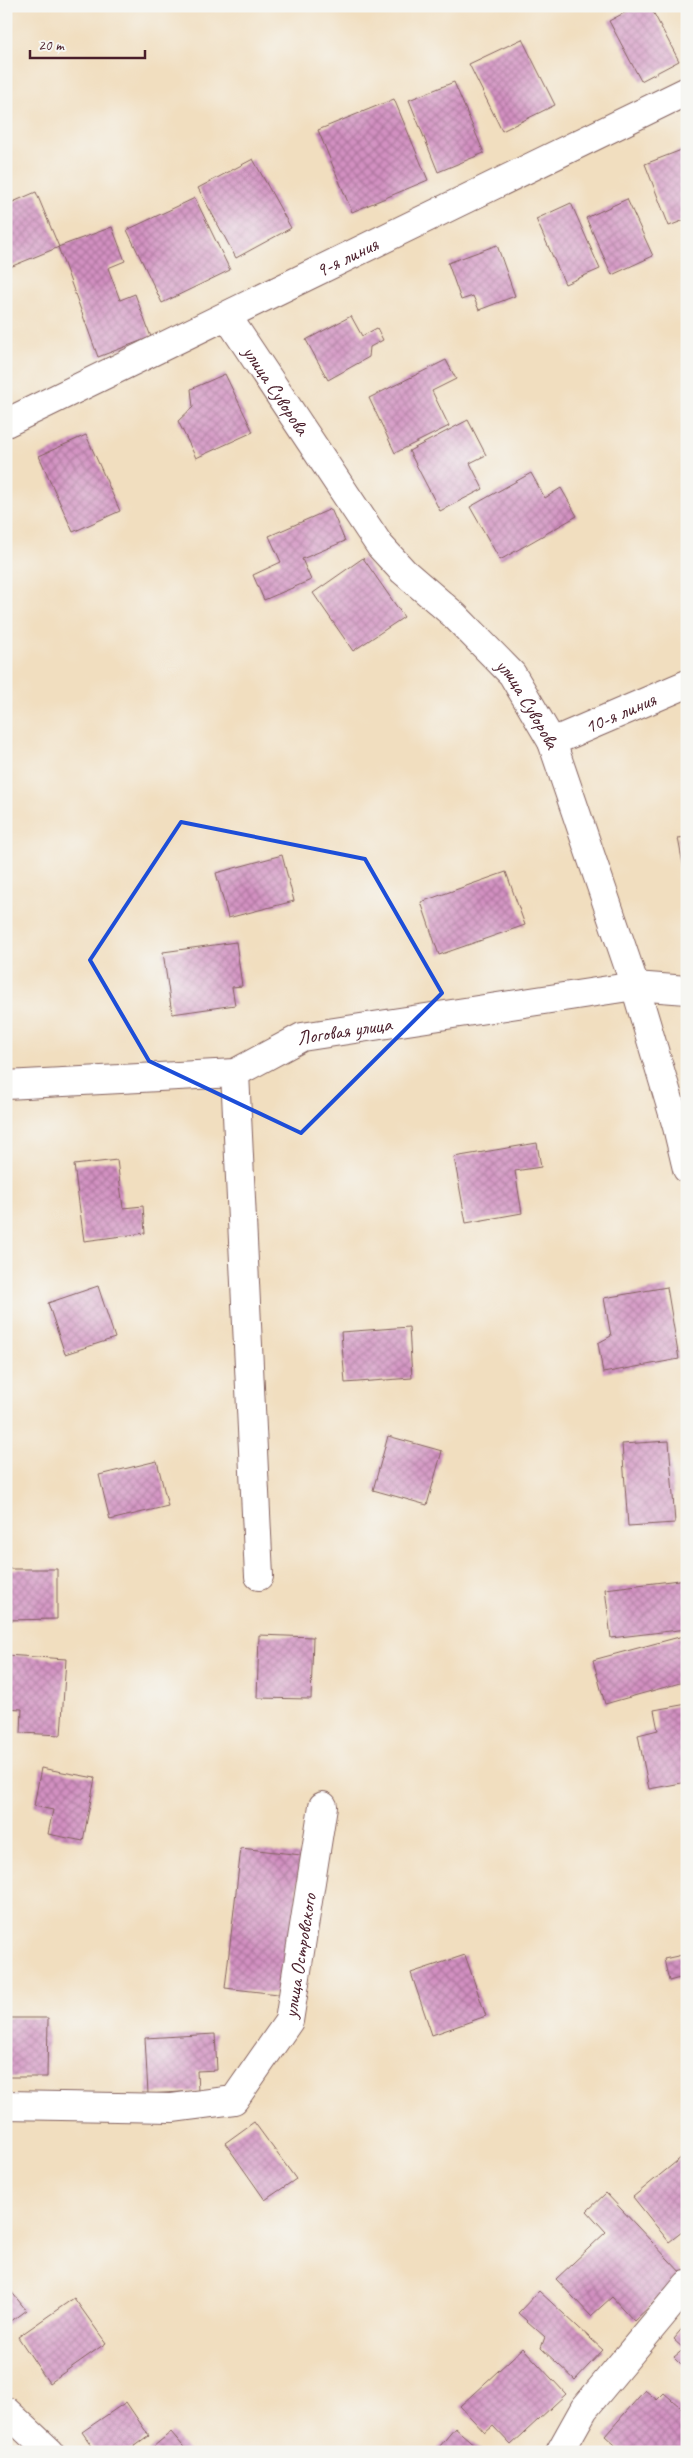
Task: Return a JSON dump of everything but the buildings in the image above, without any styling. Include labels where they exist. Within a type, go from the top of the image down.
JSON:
[{"type":"street","name":"9-я линия","points":[[6,423],[687,91]]},
{"type":"street","name":"улица Суворова","points":[[227,316],[380,546],[403,571],[454,615],[512,674],[552,742],[636,986],[677,1127],[687,1169]]},
{"type":"street","name":"10-я линия","points":[[552,742],[687,684]]},
{"type":"street","name":"Логовая улица","points":[[6,1085],[235,1073],[302,1037],[636,986],[687,990]]},
{"type":"street","points":[[235,1073],[259,1576]]},
{"type":"street","name":"улица Островского","points":[[6,2105],[172,2108],[234,2100],[290,2021],[323,1806]]},
{"type":"street","points":[[560,2452],[584,2409],[687,2285]]},
{"type":"street","points":[[6,2411],[50,2452]]},
{"type":"highlighted area","points":[[181,822],[365,859],[442,993],[301,1133],[149,1061],[90,960]]}]
